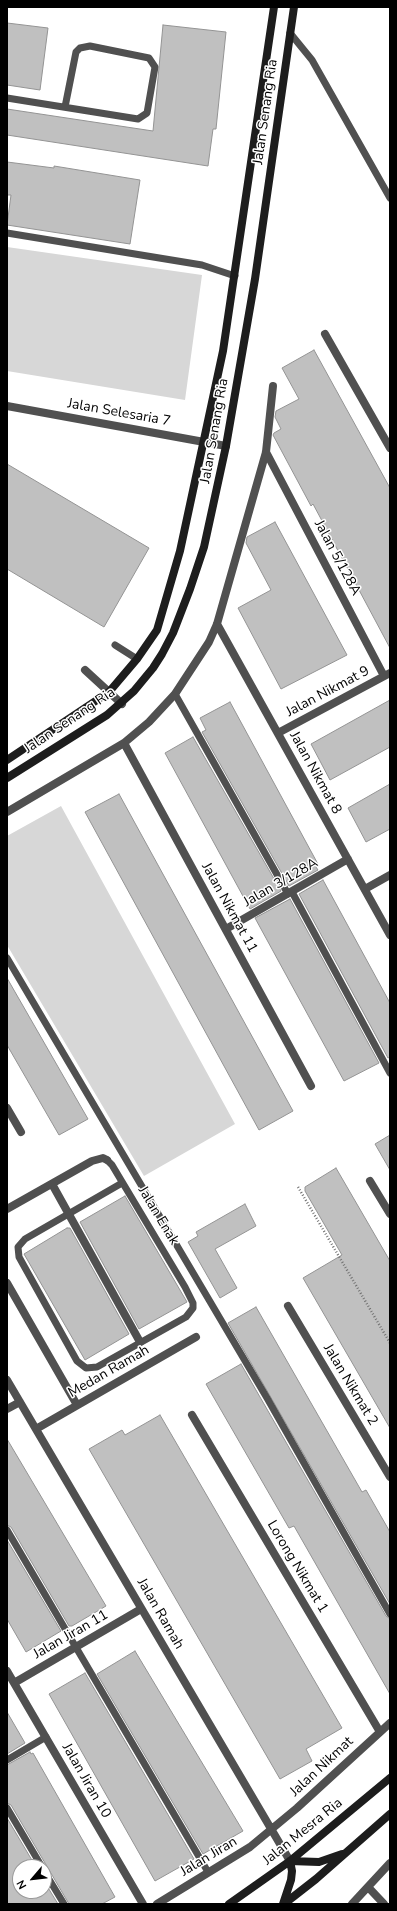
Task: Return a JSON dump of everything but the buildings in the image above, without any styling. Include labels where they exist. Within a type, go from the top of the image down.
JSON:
[{"type":"street","points":[[269,7],[274,17]]},
{"type":"street","name":"Jalan Senang Ria","points":[[7,760],[109,692],[137,659],[157,630],[180,551],[223,351],[274,17],[274,7]]},
{"type":"street","name":"Jalan Senang Ria","points":[[7,778],[122,704],[153,668],[173,633],[204,547],[226,446],[256,279],[294,7]]},
{"type":"street","points":[[325,334],[390,448]]},
{"type":"street","points":[[7,812],[124,743],[149,722],[175,694],[209,642],[217,624],[266,452],[273,386]]},
{"type":"street","name":"Jalan Selesaria 7","points":[[7,406],[226,446]]},
{"type":"street","name":"Jalan 5/128A","points":[[266,452],[387,675]]},
{"type":"street","name":"Jalan Nikmat 8","points":[[217,624],[390,935]]},
{"type":"street","points":[[85,670],[122,704]]},
{"type":"street","name":"Jalan Nikmat 9","points":[[278,733],[387,675]]},
{"type":"street","name":"Jalan Nikmat 11","points":[[124,743],[311,1086]]},
{"type":"street","name":"Jalan 3/128A","points":[[226,929],[348,859]]},
{"type":"street","points":[[365,889],[390,875]]},
{"type":"street","points":[[7,1108],[21,1132]]},
{"type":"street","points":[[7,1208],[92,1161],[103,1158],[107,1160]]},
{"type":"street","points":[[370,1180],[390,1214]]},
{"type":"street","points":[[52,1184],[140,1342]]},
{"type":"street","points":[[7,1283],[77,1405]]},
{"type":"street","name":"Jalan Nikmat 2","points":[[288,1306],[390,1476]]},
{"type":"street","name":"Medan Ramah","points":[[36,1429],[196,1337]]},
{"type":"street","name":"Jalan Ramah","points":[[7,1380],[290,1861]]},
{"type":"street","points":[[7,1409],[20,1402]]},
{"type":"street","name":"Lorong Nikmat 1","points":[[192,1415],[380,1732]]},
{"type":"street","name":"Jalan Jiran 11","points":[[14,1683],[142,1608]]},
{"type":"street","name":"Jalan Jiran 10","points":[[7,1671],[143,1904]]},
{"type":"street","name":"Jalan Nikmat","points":[[271,1830],[390,1723]]},
{"type":"street","name":"Jalan Mesra Ria","points":[[229,1904],[290,1861],[390,1778]]},
{"type":"street","points":[[283,1904],[316,1880],[390,1814]]},
{"type":"street","name":"Jalan Jiran","points":[[157,1904],[250,1847],[271,1830]]},
{"type":"street","points":[[283,1904],[292,1880],[290,1861],[318,1862],[348,1852]]},
{"type":"street","points":[[352,1904],[390,1863]]},
{"type":"street","points":[[368,1887],[384,1904]]},
{"type":"lane","points":[[290,33],[312,60],[390,198]]},
{"type":"lane","points":[[7,98],[138,120],[147,113],[155,67],[149,58],[90,46],[80,48],[76,52],[66,107]]},
{"type":"lane","points":[[7,233],[202,266],[235,276]]},
{"type":"lane","points":[[115,645],[137,659]]},
{"type":"lane","points":[[175,694],[290,893],[390,1073]]},
{"type":"lane","points":[[7,958],[210,1306],[267,1398],[390,1614]]},
{"type":"lane","name":"Jalan Enak","points":[[68,1214],[25,1238],[21,1242],[18,1252],[66,1341],[81,1365],[92,1368],[190,1313],[193,1303],[185,1287],[107,1160]]},
{"type":"lane","points":[[68,1214],[122,1183]]},
{"type":"lane","points":[[7,1530],[208,1872]]},
{"type":"lane","points":[[7,1760],[46,1737]]},
{"type":"lane","points":[[7,1808],[37,1859]]},
{"type":"lane","points":[[52,1884],[64,1904]]},
{"type":"path","points":[[298,1187],[390,1343]]},
{"type":"shaded area","points":[[7,247],[202,275],[185,400],[7,371]]},
{"type":"shaded area","points":[[61,806],[235,1124],[144,1176],[7,945],[7,836]]}]
